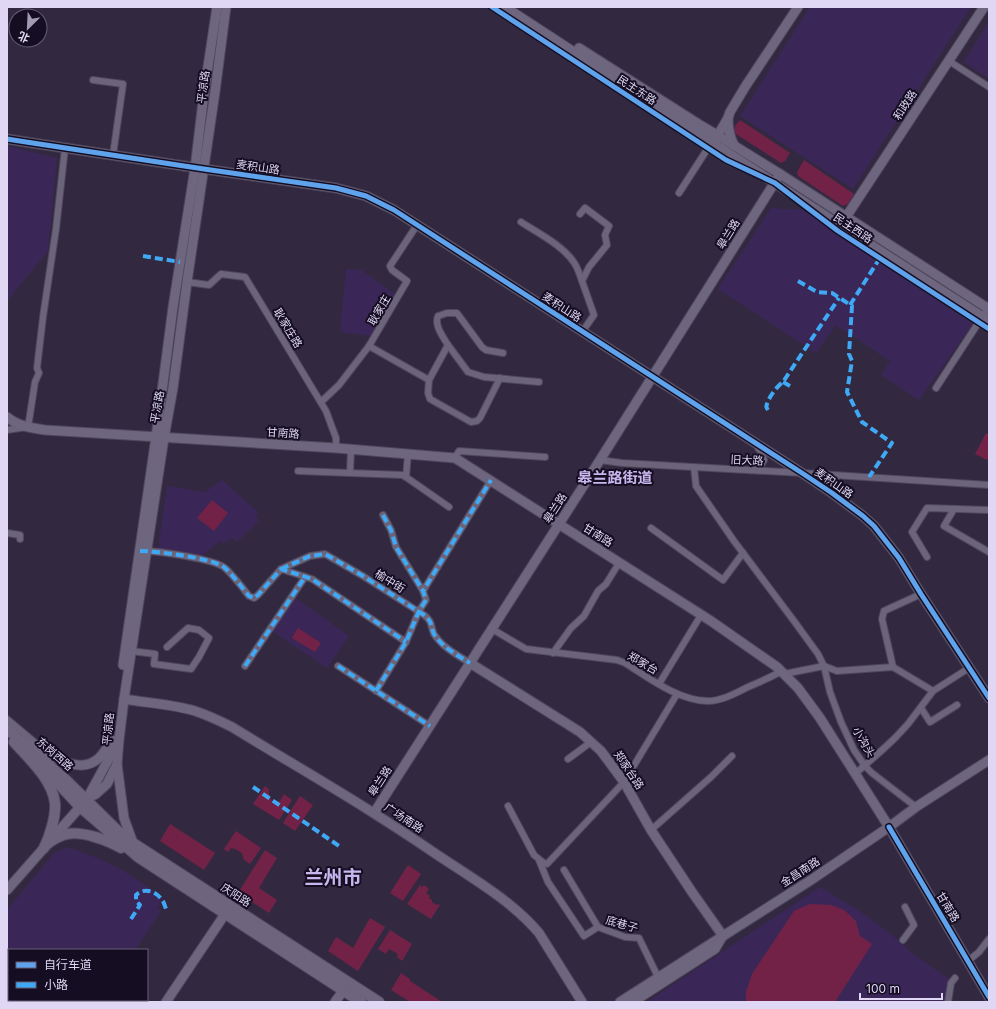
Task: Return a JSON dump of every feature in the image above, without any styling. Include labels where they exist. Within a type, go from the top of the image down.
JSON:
[{"type":"main road","name":"东岗西路","points":[[7,729],[13,739],[83,803]]},
{"type":"main road","points":[[13,739],[40,772],[49,785],[53,796],[55,805],[54,816],[44,848]]},
{"type":"main road","name":"庆阳路","points":[[83,803],[133,843],[379,1002]]},
{"type":"main road","name":"庆阳路","points":[[83,803],[138,857],[361,1002]]},
{"type":"main road","points":[[44,848],[53,839],[74,833],[116,844],[138,857]]},
{"type":"street","name":"平凉路","points":[[160,437],[173,388],[187,282],[199,168],[204,93],[217,7]]},
{"type":"street","name":"平凉路","points":[[7,890],[83,803],[112,753],[160,437],[173,307],[199,168],[226,7]]},
{"type":"street","name":"民主东路","points":[[492,7],[502,9],[713,142],[775,183]]},
{"type":"street","name":"民主东路","points":[[515,7],[700,125],[713,142],[735,146],[780,174]]},
{"type":"street","points":[[679,192],[713,142],[745,87],[798,7]]},
{"type":"street","name":"和政路","points":[[846,217],[984,7]]},
{"type":"street","points":[[949,61],[989,87]]},
{"type":"street","points":[[93,80],[122,84],[113,155]]},
{"type":"street","points":[[728,118],[729,133],[735,146]]},
{"type":"street","name":"麦积山路","points":[[7,139],[336,188],[366,196],[394,210],[652,378],[802,473],[863,516],[874,526],[899,558],[989,698]]},
{"type":"street","points":[[7,430],[27,427],[35,382],[39,373],[37,368],[42,318],[56,229],[64,148]]},
{"type":"street","name":"民主西路","points":[[780,174],[988,308]]},
{"type":"street","name":"皋兰路","points":[[374,813],[600,460],[780,174]]},
{"type":"street","name":"民主西路","points":[[775,183],[848,229],[983,320],[989,330]]},
{"type":"street","points":[[580,214],[585,208],[609,226],[605,235],[607,245],[589,266],[582,281]]},
{"type":"street","points":[[521,222],[554,243],[575,263],[594,315],[582,332]]},
{"type":"street","name":"耿家庄","points":[[321,402],[353,369],[369,346],[407,281],[392,270],[390,266],[417,225]]},
{"type":"street","name":"耿家庄路","points":[[187,282],[209,285],[222,274],[245,277],[326,411],[336,438],[336,448]]},
{"type":"street","points":[[936,388],[983,320],[988,308]]},
{"type":"street","points":[[503,353],[486,350],[482,347],[457,313],[447,313],[438,316],[437,324],[448,345],[468,372],[484,377],[539,382]]},
{"type":"street","points":[[448,345],[430,380],[428,393],[430,399],[471,422],[477,421],[480,418],[500,378]]},
{"type":"street","points":[[369,346],[430,380]]},
{"type":"street","name":"甘南路","points":[[7,417],[12,421],[27,427],[44,430],[336,448],[455,458],[701,615],[777,667],[798,688],[820,718],[889,827],[989,997]]},
{"type":"street","points":[[743,470],[760,467],[764,460],[758,447],[748,439]]},
{"type":"street","points":[[350,473],[351,450]]},
{"type":"street","points":[[455,458],[459,451],[545,457]]},
{"type":"street","points":[[406,477],[408,454]]},
{"type":"street","name":"旧大路","points":[[600,460],[622,463],[989,485]]},
{"type":"street","name":"小沟头","points":[[694,467],[696,486],[743,553],[818,654],[824,666],[830,692],[841,722],[854,750],[872,773],[916,808]]},
{"type":"street","points":[[298,471],[403,475],[449,508]]},
{"type":"street","points":[[842,476],[831,477],[827,483],[830,490],[842,500]]},
{"type":"street","points":[[423,591],[491,480]]},
{"type":"street","points":[[928,556],[912,532],[927,508],[988,510]]},
{"type":"street","points":[[954,509],[944,526],[989,552]]},
{"type":"street","points":[[376,692],[406,642],[419,611],[426,600],[423,591],[396,547],[391,530],[383,515]]},
{"type":"street","points":[[651,528],[723,580],[743,553]]},
{"type":"street","points":[[7,533],[20,535],[20,539]]},
{"type":"street","name":"平凉路","points":[[83,803],[107,784],[117,764],[143,551]]},
{"type":"street","name":"榆中街","points":[[143,551],[154,551],[219,564],[225,568],[250,596],[254,598],[281,569],[310,556],[325,554],[429,618],[434,634],[443,645],[470,663]]},
{"type":"street","points":[[553,653],[571,628],[584,616],[598,591],[606,584],[619,563]]},
{"type":"street","points":[[281,569],[312,579],[406,642]]},
{"type":"street","points":[[245,666],[305,577]]},
{"type":"street","points":[[893,667],[882,619],[884,611],[921,594]]},
{"type":"street","points":[[659,684],[701,615]]},
{"type":"street","points":[[131,651],[155,654],[154,664],[191,669],[209,638],[199,630],[188,628],[167,647]]},
{"type":"street","name":"郑家台","points":[[492,629],[526,650],[617,660],[625,663],[677,694],[709,701],[732,695],[783,673],[824,666]]},
{"type":"street","name":"郑家台路","points":[[470,663],[580,732],[601,751],[624,782],[652,830],[692,892],[723,936]]},
{"type":"street","points":[[338,666],[430,726]]},
{"type":"street","points":[[824,666],[837,671],[893,667],[933,691]]},
{"type":"street","points":[[855,774],[895,738],[921,708],[933,691],[969,668]]},
{"type":"street","points":[[508,806],[534,856],[547,864],[624,782],[677,694]]},
{"type":"street","name":"广场南路","points":[[124,699],[178,707],[218,720],[374,813],[500,897],[519,912],[539,933],[582,1002]]},
{"type":"street","points":[[921,708],[930,722],[956,705]]},
{"type":"street","name":"东岗西路","points":[[7,719],[48,754]]},
{"type":"street","points":[[13,739],[48,754],[58,760],[81,765],[91,763],[99,758],[113,739]]},
{"type":"street","points":[[568,759],[591,742]]},
{"type":"street","points":[[652,830],[732,756]]},
{"type":"street","name":"金昌南路","points":[[620,1002],[811,880],[989,760]]},
{"type":"street","points":[[117,764],[124,818],[133,843]]},
{"type":"street","name":"金昌南路","points":[[889,827],[907,820],[989,766]]},
{"type":"street","points":[[538,859],[548,882],[584,936],[598,928]]},
{"type":"street","name":"底巷子","points":[[564,870],[598,928],[625,937],[639,938],[658,977]]},
{"type":"street","points":[[903,940],[914,925],[905,907]]},
{"type":"street","points":[[166,1002],[225,914]]},
{"type":"street","name":"金昌南路","points":[[633,1002],[715,949],[723,936]]},
{"type":"street","points":[[968,961],[979,952],[989,939]]},
{"type":"street","points":[[948,1002],[951,983],[955,978]]},
{"type":"street","points":[[335,1002],[343,991]]},
{"type":"shaded area","points":[[810,7],[971,7],[853,189],[740,116]]},
{"type":"shaded area","points":[[989,21],[989,79],[964,62]]},
{"type":"shaded area","points":[[740,120],[790,153],[785,161],[781,163],[735,133],[735,126]]},
{"type":"shaded area","points":[[7,146],[57,158],[48,251],[7,301]]},
{"type":"shaded area","points":[[804,160],[854,194],[848,204],[843,206],[798,176],[797,172]]},
{"type":"shaded area","points":[[771,208],[803,210],[976,319],[919,400],[881,375],[890,361],[836,325],[816,353],[718,289]]},
{"type":"shaded area","points":[[346,269],[361,270],[394,293],[393,299],[371,336],[340,332]]},
{"type":"shaded area","points":[[986,433],[989,435],[989,456],[987,460],[975,454]]},
{"type":"shaded area","points":[[222,480],[258,512],[256,516],[259,520],[237,542],[232,538],[223,544],[219,541],[203,555],[205,559],[158,550],[167,486],[205,492]]},
{"type":"shaded area","points":[[212,500],[228,513],[214,531],[197,518]]},
{"type":"shaded area","points":[[294,597],[349,636],[327,668],[272,631]]},
{"type":"shaded area","points":[[298,628],[321,643],[315,652],[292,638]]},
{"type":"shaded area","points":[[265,786],[269,789],[269,794],[273,802],[280,801],[284,794],[292,800],[279,820],[253,804]]},
{"type":"shaded area","points":[[300,796],[313,805],[295,831],[283,823]]},
{"type":"shaded area","points":[[170,824],[215,853],[204,870],[160,841]]},
{"type":"shaded area","points":[[236,831],[261,848],[250,864],[244,860],[242,853],[231,848],[228,852],[224,849]]},
{"type":"shaded area","points":[[65,848],[71,848],[102,860],[122,870],[163,897],[157,908],[161,911],[136,949],[8,949],[8,987],[7,910],[54,853]]},
{"type":"shaded area","points":[[265,850],[277,858],[259,888],[277,900],[269,913],[238,893]]},
{"type":"shaded area","points":[[408,865],[421,874],[403,901],[390,893]]},
{"type":"shaded area","points":[[420,885],[422,887],[424,885],[429,889],[426,893],[430,896],[429,898],[432,902],[436,905],[440,905],[431,919],[407,904]]},
{"type":"shaded area","points":[[820,887],[861,912],[901,942],[909,951],[949,979],[945,1002],[647,1002]]},
{"type":"shaded area","points":[[810,904],[831,905],[844,910],[856,921],[860,936],[872,944],[835,1002],[746,1002],[746,992],[752,974],[794,911]]},
{"type":"shaded area","points":[[370,918],[385,927],[358,971],[328,951],[336,937],[353,948]]},
{"type":"shaded area","points":[[390,930],[412,944],[402,961],[397,957],[398,954],[389,949],[386,954],[378,949]]},
{"type":"shaded area","points":[[401,973],[410,979],[410,981],[442,1002],[410,1002],[391,990]]},
{"type":"marked path","points":[[143,256],[180,262]]},
{"type":"marked path","points":[[850,305],[880,258]]},
{"type":"marked path","points":[[798,281],[817,292],[832,293],[852,306],[849,354],[852,361],[847,392],[862,422],[892,443],[869,477]]},
{"type":"marked path","points":[[768,410],[766,406],[771,395],[783,382],[839,298]]},
{"type":"marked path","points":[[783,382],[792,387]]},
{"type":"marked path","points":[[376,691],[406,642],[419,611],[426,600],[423,591],[491,480]]},
{"type":"marked path","points":[[383,515],[391,530],[396,547],[423,591]]},
{"type":"marked path","points":[[140,551],[158,552],[197,558],[219,564],[228,571],[249,596],[254,598],[281,569],[312,579],[406,642]]},
{"type":"marked path","points":[[281,569],[310,556],[325,554],[363,576],[427,617],[437,639],[450,650],[470,663]]},
{"type":"marked path","points":[[245,666],[305,577]]},
{"type":"marked path","points":[[338,666],[430,726]]},
{"type":"marked path","points":[[253,787],[342,848]]},
{"type":"marked path","points":[[131,919],[140,905],[136,901],[136,895],[143,891],[150,891],[157,894],[163,901],[166,909]]},
{"type":"cycle path","points":[[492,7],[726,160],[775,183],[838,231],[989,329]]},
{"type":"cycle path","points":[[7,139],[336,188],[366,196],[394,210],[802,473],[863,516],[874,526],[899,558],[989,698]]},
{"type":"cycle path","points":[[889,827],[989,997]]},
{"type":"district","name":"皋兰路街道","points":[[615,478]]},
{"type":"district","name":"兰州市","points":[[333,877]]}]
